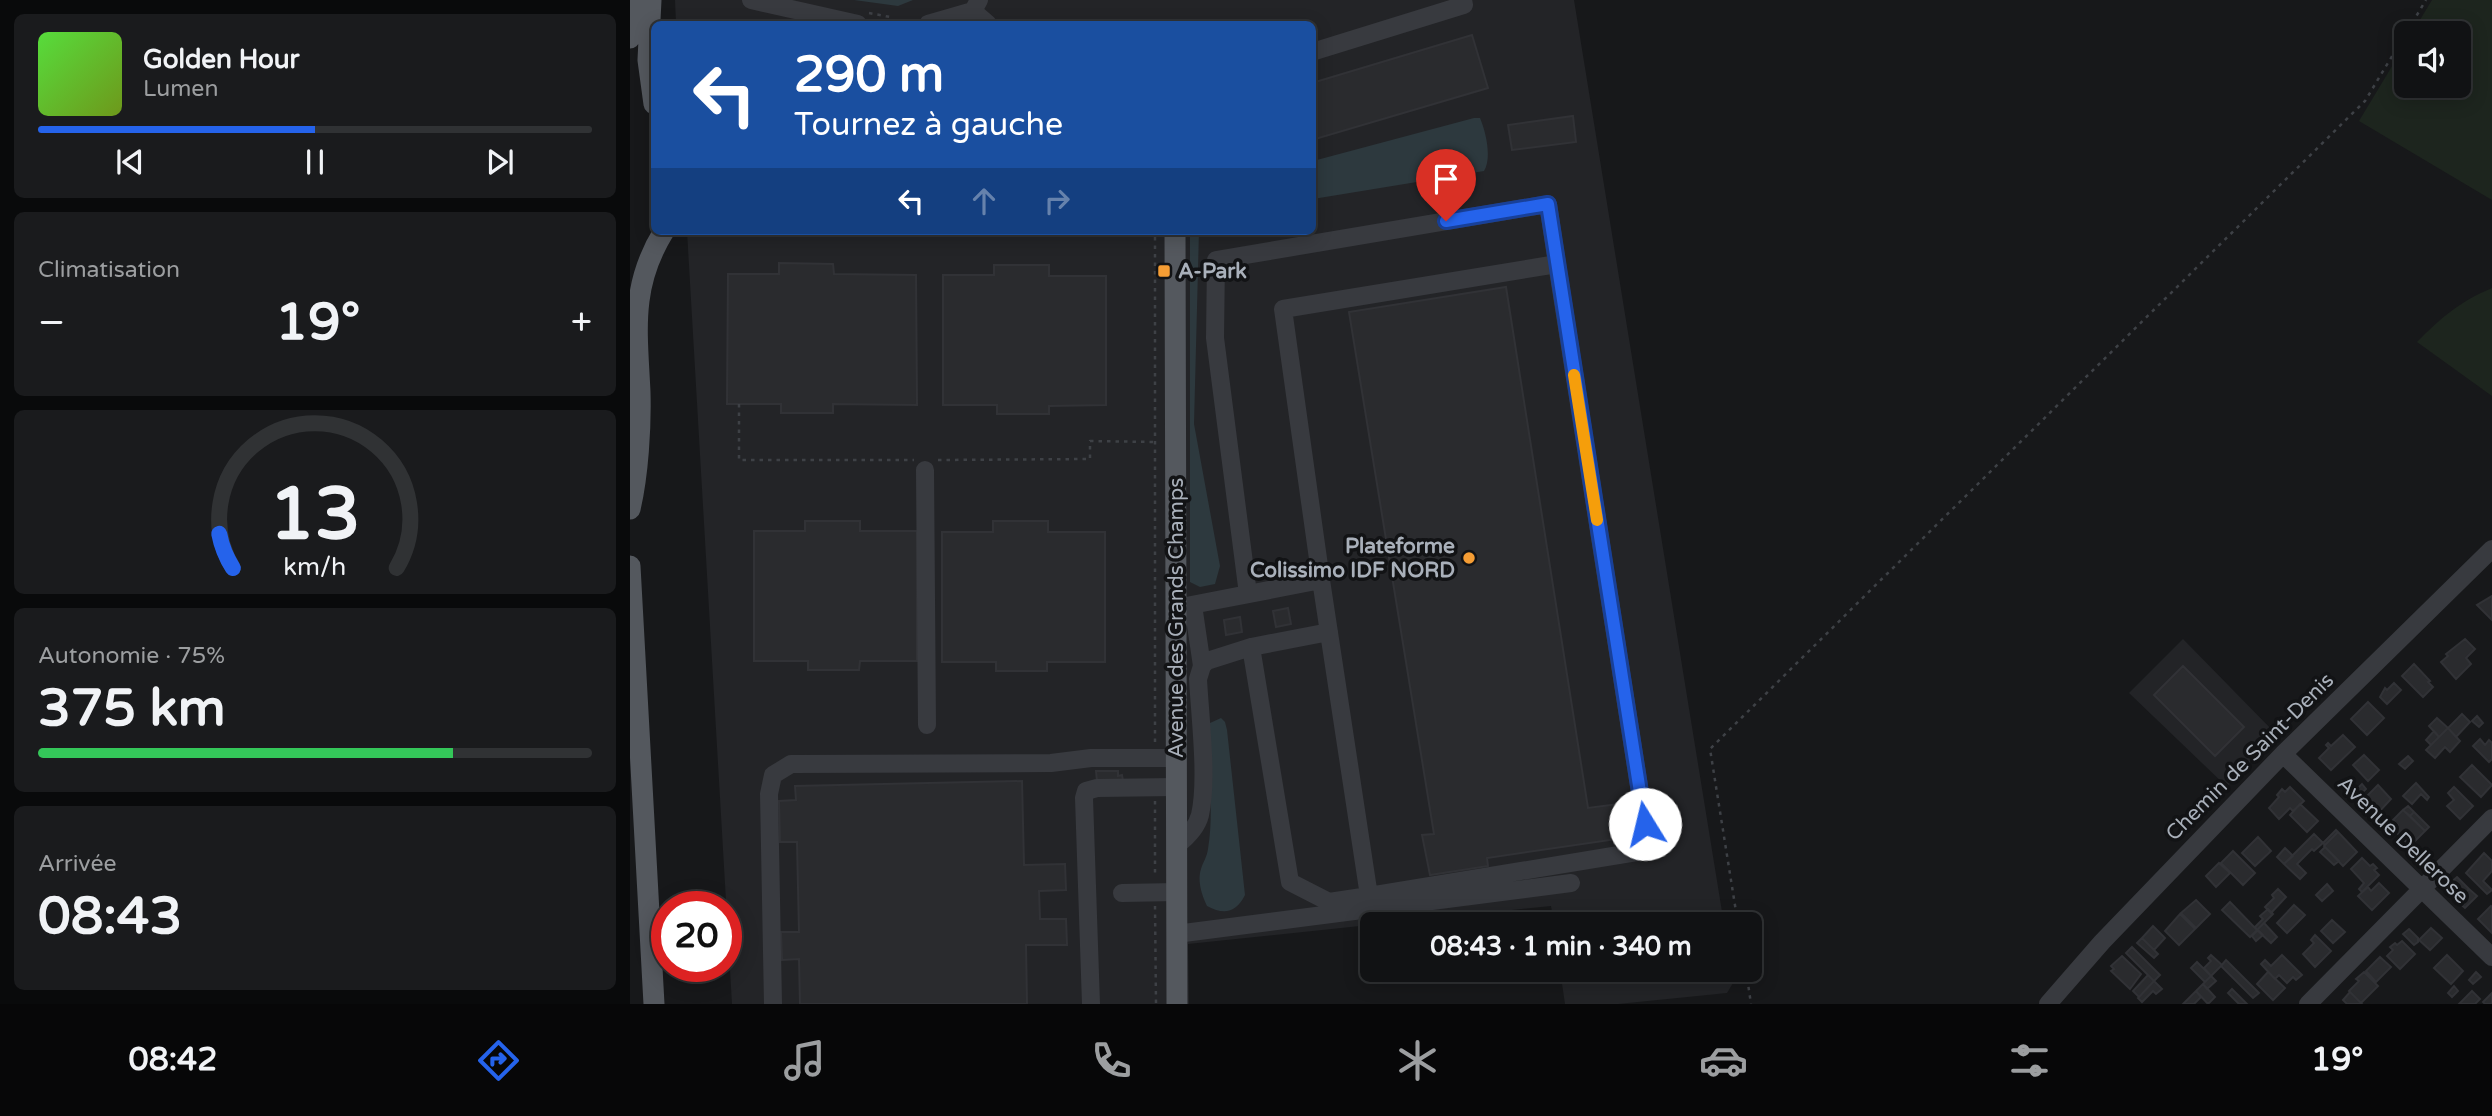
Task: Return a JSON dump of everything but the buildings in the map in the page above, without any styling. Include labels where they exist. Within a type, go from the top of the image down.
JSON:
[{"type":"main road","points":[[630,38],[635,0]]},
{"type":"main road","points":[[651,0],[648,60],[651,82]]},
{"type":"main road","points":[[630,509],[635,489],[640,395],[638,291],[652,250],[661,235]]},
{"type":"main road","name":"Avenue des Grands Champs","points":[[1175,235],[1184,607],[1165,758],[1166,787],[1177,845],[1177,1004]]},
{"type":"main road","points":[[630,566],[654,1004]]},
{"type":"street","points":[[751,0],[845,21]]},
{"type":"street","points":[[1316,51],[1464,5],[1463,0]]},
{"type":"street","points":[[936,21],[976,5],[986,21]]},
{"type":"street","points":[[1248,594],[1214,338],[1216,260],[1548,204],[1649,850],[1329,902],[1290,882],[1251,647]]},
{"type":"street","points":[[1369,896],[1283,309],[1557,264]]},
{"type":"street","points":[[925,470],[927,725]]},
{"type":"street","name":"Chemin de Saint-Denis","points":[[2056,1001],[2102,942],[2283,754],[2492,549]]},
{"type":"street","points":[[1202,666],[1184,607],[1321,580]]},
{"type":"street","points":[[1177,845],[1187,837],[1200,818],[1203,788],[1198,679],[1202,666],[1207,661],[1251,647],[1329,632]]},
{"type":"street","name":"Avenue Dellerose","points":[[2283,754],[2492,957]]},
{"type":"street","points":[[773,1004],[769,794],[773,775],[791,764],[1051,763],[1091,758],[1165,758]]},
{"type":"street","points":[[1091,1004],[1084,798],[1086,791],[1097,788],[1166,787]]},
{"type":"street","points":[[2308,1004],[2492,818]]},
{"type":"street","points":[[1176,934],[1571,883]]},
{"type":"street","points":[[1122,893],[1177,892]]},
{"type":"path","points":[[1736,912],[1710,749],[2365,102],[2426,0]]},
{"type":"path","points":[[1155,235],[1165,758]]},
{"type":"path","points":[[1156,1004],[1155,892],[1166,787]]},
{"type":"path","points":[[1748,982],[1751,1004]]},
{"type":"shaded area","points":[[675,0],[1574,0],[1722,912],[1552,912],[1551,906],[1494,912],[1360,912],[1360,926],[1188,944],[1189,1004],[732,1004],[731,982],[742,982],[742,891],[725,891],[687,235],[1316,235],[1316,21],[676,21]]},
{"type":"shaded area","points":[[854,0],[913,0],[898,6]]},
{"type":"shaded area","points":[[2432,0],[2492,0],[2492,200],[2359,121],[2394,63],[2394,98],[2471,98],[2471,21],[2419,21]]},
{"type":"shaded area","points":[[1474,118],[1480,118],[1488,152],[1484,171],[1316,199],[1316,160]]},
{"type":"shaded area","points":[[1190,235],[1199,235],[1194,424],[1220,566],[1215,584],[1200,587],[1190,582]]},
{"type":"shaded area","points":[[2492,288],[2492,396],[2417,342],[2451,311]]},
{"type":"shaded area","points":[[2183,639],[2276,734],[2227,787],[2129,693]]},
{"type":"shaded area","points":[[1221,718],[1227,730],[1245,895],[1238,906],[1229,911],[1219,911],[1207,906],[1200,878],[1210,833],[1210,723]]},
{"type":"shaded area","points":[[1562,982],[1733,983],[1727,993],[1618,1004],[1565,1004]]},
{"type":"slow traffic","points":[[1574,375],[1597,520]]},
{"type":"place","name":"A-Park","points":[[1164,271]]},
{"type":"place","name":"Plateforme Colissimo IDF NORD","points":[[1469,558]]},
{"type":"route","points":[[1446,221],[1548,204],[1645,824]]}]
